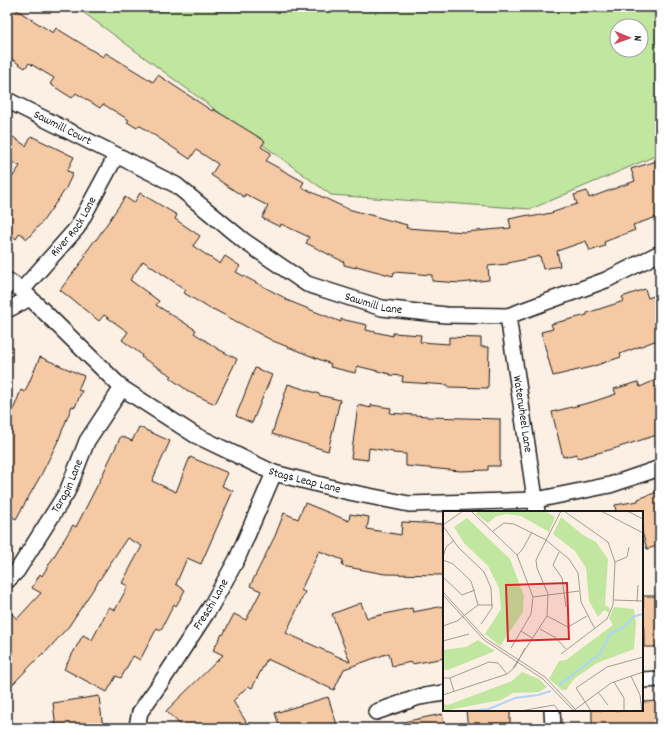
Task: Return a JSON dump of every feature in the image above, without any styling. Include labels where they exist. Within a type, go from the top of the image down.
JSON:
[{"type":"street","name":"Sawmill Court","points":[[7,100],[116,156]]},
{"type":"street","name":"River Rock Lane","points":[[26,294],[77,228],[116,156]]},
{"type":"street","name":"Sawmill Lane","points":[[116,156],[176,185],[244,241],[307,284],[382,308],[446,315],[508,316],[606,280],[660,253]]},
{"type":"street","name":"Stags Leap Lane","points":[[7,280],[26,294],[122,388],[195,435],[274,473],[349,492],[409,504],[478,503],[536,506],[610,485],[660,468]]},
{"type":"street","points":[[7,310],[26,294]]},
{"type":"street","name":"Waterwheel Lane","points":[[508,316],[536,506]]},
{"type":"street","name":"Tarapin Lane","points":[[7,581],[17,571],[67,492],[87,441],[122,388]]},
{"type":"street","name":"Freschi Lane","points":[[139,728],[137,726],[140,712],[162,681],[206,612],[237,559],[274,473]]},
{"type":"street","points":[[643,680],[660,679]]},
{"type":"street","points":[[376,712],[419,697],[443,693]]},
{"type":"street","points":[[552,711],[553,728]]},
{"type":"green space","points":[[76,7],[660,7],[660,154],[531,209],[331,195]]},
{"type":"building","points":[[7,7],[12,7],[53,33],[56,28],[103,57],[106,53],[153,82],[158,75],[212,111],[213,109],[265,141],[261,147],[271,153],[266,161],[304,182],[301,187],[348,209],[407,225],[406,228],[465,232],[511,228],[509,219],[551,213],[577,204],[574,195],[587,191],[589,198],[635,181],[631,169],[660,160],[660,216],[633,225],[635,230],[604,242],[605,246],[590,251],[586,241],[557,251],[560,266],[543,269],[540,256],[508,264],[488,266],[489,280],[460,283],[432,281],[432,275],[394,272],[393,276],[356,266],[356,268],[344,265],[344,262],[306,243],[309,237],[281,224],[280,227],[262,218],[268,206],[245,194],[244,197],[211,175],[218,164],[196,150],[190,159],[139,125],[137,128],[127,122],[129,120],[103,104],[100,108],[76,93],[72,98],[50,84],[54,78],[29,63],[25,68],[7,56]]},
{"type":"building","points":[[7,133],[26,146],[31,136],[74,157],[67,171],[73,173],[65,190],[43,221],[27,239],[20,233],[16,239],[7,231],[7,185],[20,166],[7,160]]},
{"type":"building","points":[[140,193],[177,215],[175,219],[200,236],[193,246],[220,264],[225,256],[240,266],[236,272],[285,298],[284,299],[341,322],[341,319],[367,325],[366,330],[393,336],[393,333],[421,335],[420,342],[449,344],[449,337],[481,338],[481,347],[489,347],[488,388],[448,387],[448,385],[402,382],[403,376],[390,375],[357,366],[355,373],[330,367],[331,364],[273,341],[213,309],[212,310],[184,293],[186,290],[143,261],[130,280],[159,301],[156,305],[196,330],[194,333],[218,349],[237,359],[215,404],[191,393],[170,378],[172,376],[141,357],[142,355],[122,340],[128,332],[104,315],[99,321],[60,290],[86,256],[84,255],[125,197],[134,203]]},
{"type":"building","points":[[645,289],[648,298],[660,294],[660,339],[620,354],[621,357],[591,367],[553,376],[541,332],[553,329],[551,324],[587,315],[587,313],[624,301],[622,297]]},
{"type":"building","points":[[40,357],[84,376],[78,390],[82,391],[75,407],[72,406],[58,441],[41,475],[16,519],[7,514],[7,430],[21,390],[25,392]]},
{"type":"building","points":[[255,368],[272,375],[252,423],[236,416]]},
{"type":"building","points":[[660,378],[660,434],[578,458],[577,454],[563,457],[552,412],[592,402],[616,394],[614,389],[638,382],[640,387]]},
{"type":"building","points":[[288,384],[319,395],[340,400],[328,451],[272,434]]},
{"type":"building","points":[[358,405],[371,408],[371,405],[391,408],[390,413],[427,417],[500,419],[500,466],[488,466],[488,470],[461,471],[406,466],[406,454],[369,448],[368,460],[351,458]]},
{"type":"building","points":[[139,427],[170,441],[152,481],[176,492],[190,457],[228,473],[222,486],[233,491],[201,564],[187,558],[176,584],[185,590],[176,606],[174,604],[161,630],[157,628],[140,660],[133,656],[121,678],[116,676],[107,692],[64,669],[83,635],[92,640],[109,607],[115,610],[128,586],[122,583],[142,546],[127,538],[69,626],[44,654],[43,653],[7,690],[7,609],[17,619],[41,593],[32,588],[40,574],[42,576],[73,525],[76,527],[121,436],[132,441]]},
{"type":"building","points":[[660,491],[660,545],[647,549],[643,535],[643,511],[616,511],[615,505],[638,501],[638,499]]},
{"type":"building","points":[[305,503],[349,521],[350,514],[369,517],[367,529],[401,535],[402,522],[443,524],[443,575],[385,574],[342,566],[343,560],[319,551],[301,590],[305,592],[286,633],[350,662],[332,614],[361,603],[367,618],[412,608],[413,612],[443,606],[443,658],[392,666],[389,653],[344,669],[334,690],[267,659],[252,688],[248,686],[233,701],[250,728],[184,728],[166,711],[223,655],[213,650],[234,614],[246,620],[261,591],[250,586],[275,536],[284,513],[298,519]]},
{"type":"building","points":[[643,596],[660,596],[660,647],[644,647]]},
{"type":"building","points":[[99,696],[103,728],[56,728],[53,703]]},
{"type":"building","points":[[328,697],[338,728],[280,728],[275,713]]},
{"type":"building","points":[[660,701],[660,728],[592,728],[592,711],[643,711],[643,702]]},
{"type":"building","points":[[466,711],[510,711],[510,728],[468,728]]},
{"type":"building","points":[[442,714],[445,728],[403,728],[403,722]]}]
